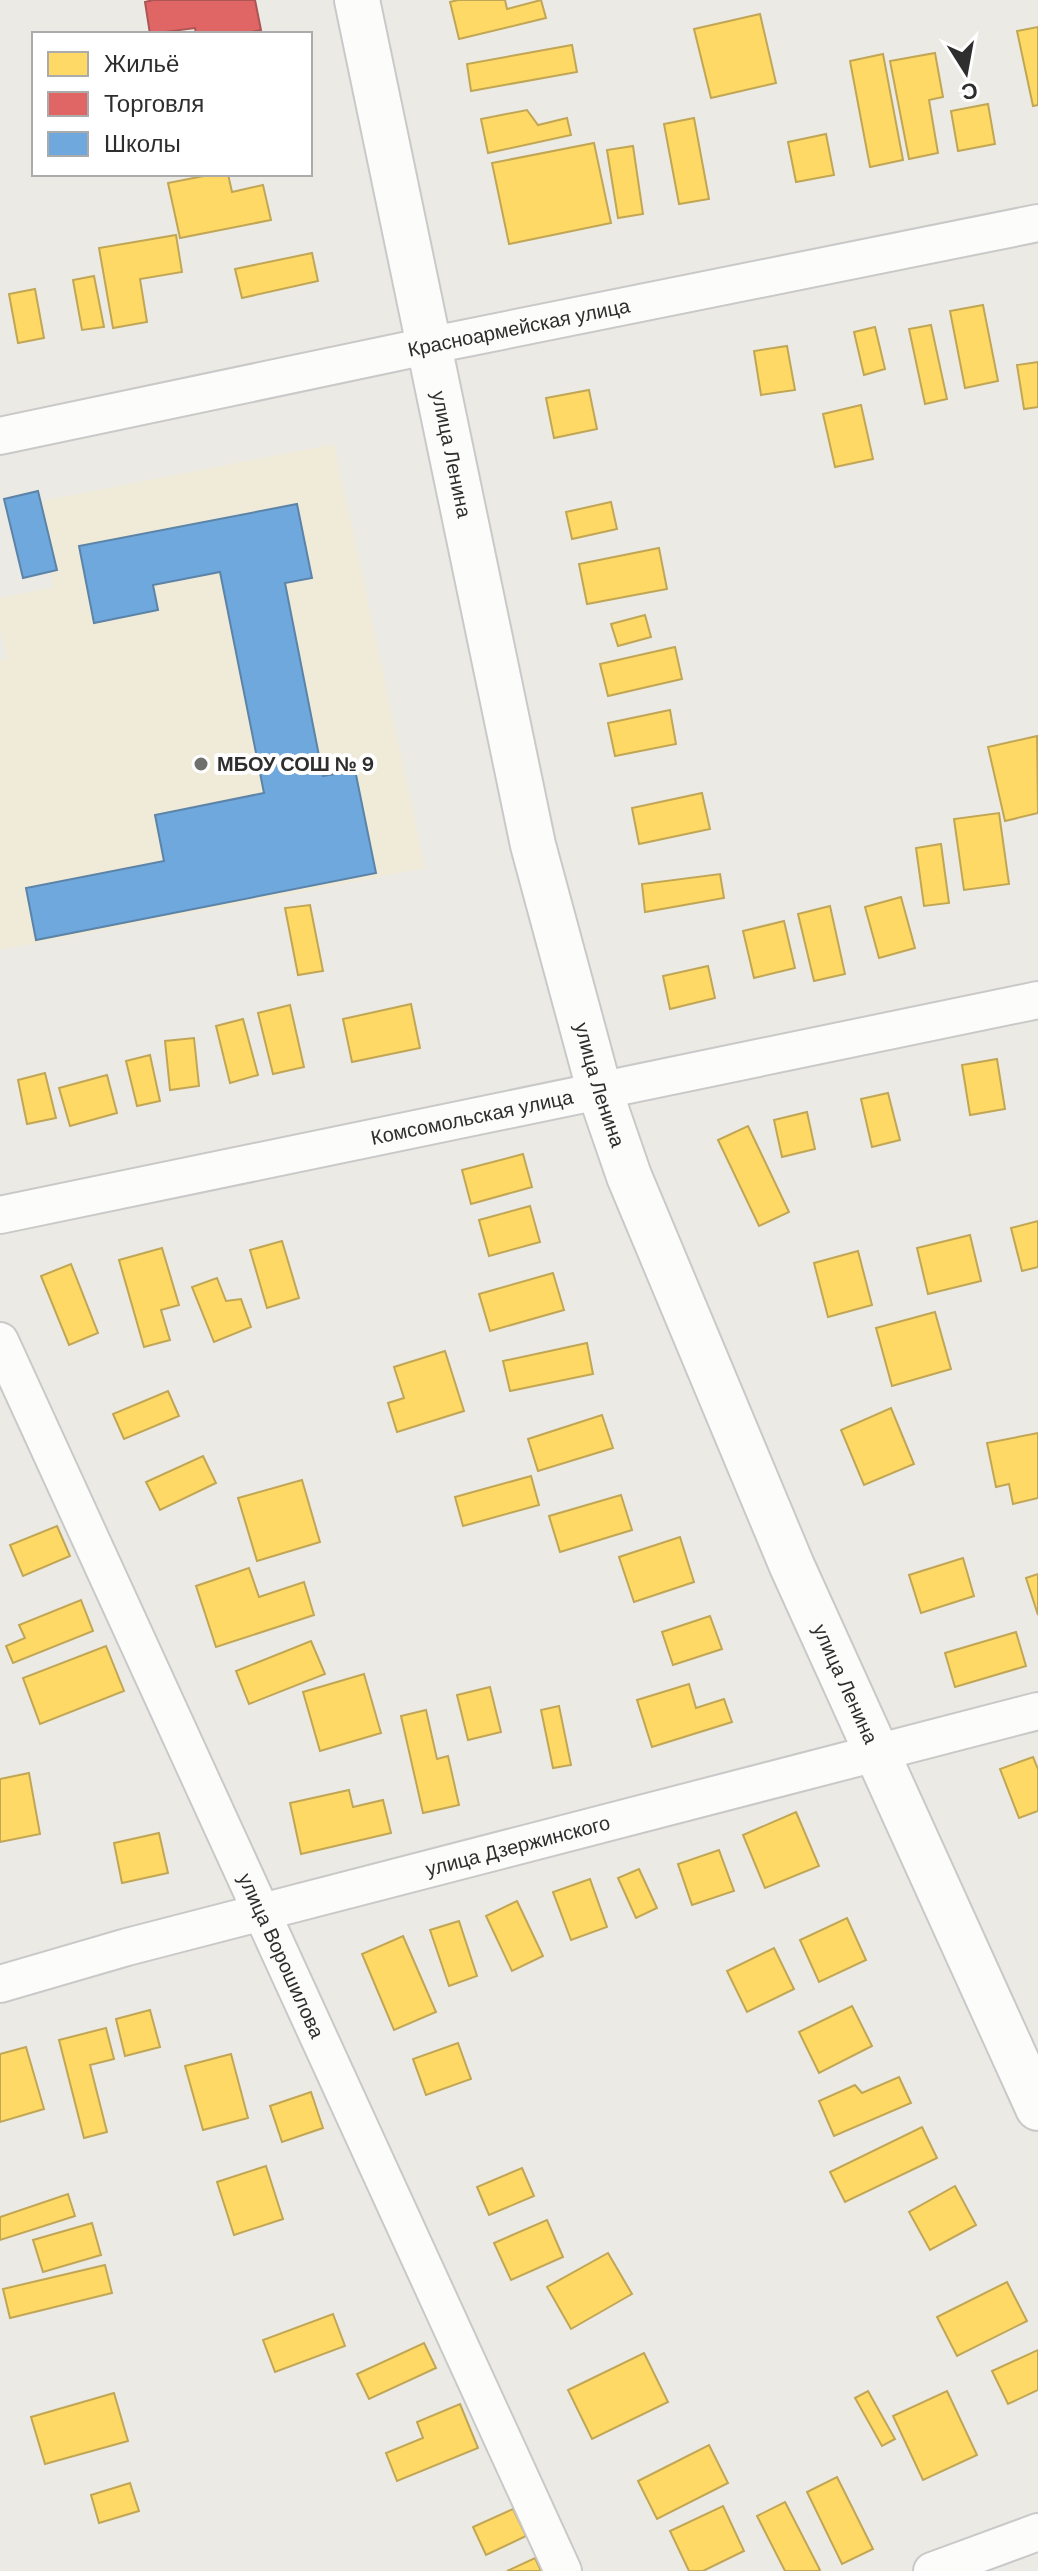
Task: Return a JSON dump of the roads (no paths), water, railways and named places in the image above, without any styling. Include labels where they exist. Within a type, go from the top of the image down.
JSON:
[{"type":"street","name":"улица Ленина","points":[[357,0],[533,845],[599,1089],[629,1176],[792,1566],[1038,2108]]},
{"type":"street","name":"Красноармейская улица","points":[[0,436],[1038,223]]},
{"type":"street","name":"Комсомольская улица","points":[[0,1215],[1038,1000]]},
{"type":"street","name":"улица Ворошилова","points":[[0,1341],[563,2571]]},
{"type":"street","name":"улица Дзержинского","points":[[0,1984],[260,1912],[1038,1711]]},
{"type":"street","points":[[932,2571],[1038,2532]]},
{"type":"place","name":"МБОУ СОШ № 9","points":[[201,764]]}]
